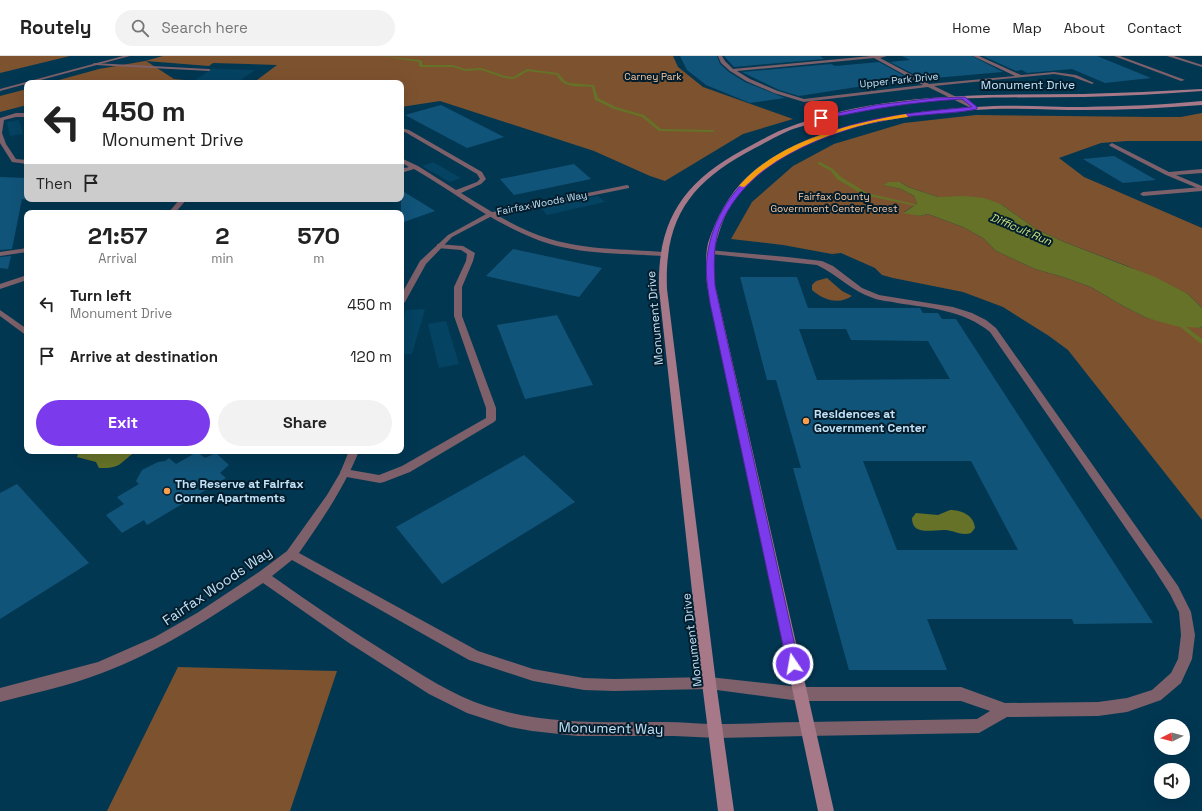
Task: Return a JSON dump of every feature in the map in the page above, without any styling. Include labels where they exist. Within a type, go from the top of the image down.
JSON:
[{"type":"main road","name":"Monument Drive","points":[[726,811],[664,310],[663,254],[673,221],[692,191],[720,166],[752,145],[791,128],[832,115],[897,103],[952,98],[1152,94],[1202,90]]},
{"type":"main road","name":"Monument Drive","points":[[826,811],[714,303],[710,268],[711,252],[721,216],[732,197],[747,181],[762,168],[789,151],[818,138],[873,121],[921,113],[976,108],[1107,108],[1202,103]]},
{"type":"street","points":[[0,85],[110,56]]},
{"type":"street","points":[[37,80],[128,56]]},
{"type":"street","name":"Upper Park Drive","points":[[720,56],[732,70],[748,80],[776,92],[804,101],[884,90],[1063,74],[1092,83]]},
{"type":"street","points":[[732,70],[884,56],[940,85],[963,98],[976,108]]},
{"type":"street","points":[[975,56],[1022,77]]},
{"type":"street","points":[[1116,56],[1183,80]]},
{"type":"street","points":[[1169,56],[1202,66]]},
{"type":"street","points":[[874,57],[952,98],[976,108]]},
{"type":"street","points":[[95,64],[209,70]]},
{"type":"street","points":[[0,90],[24,83]]},
{"type":"street","points":[[24,115],[16,115],[2,119],[0,133],[3,144],[14,161],[24,162]]},
{"type":"street","points":[[404,130],[480,173],[483,179],[479,183],[457,192]]},
{"type":"street","points":[[1112,145],[1168,174],[1202,189]]},
{"type":"street","points":[[404,161],[457,192],[490,214],[537,238],[569,245],[663,254]]},
{"type":"street","points":[[404,170],[416,167]]},
{"type":"street","points":[[1168,174],[1202,171]]},
{"type":"street","name":"Fairfax Woods Way","points":[[404,297],[423,263],[450,236],[490,214],[627,187]]},
{"type":"street","points":[[1143,194],[1202,189]]},
{"type":"street","points":[[174,210],[181,202]]},
{"type":"street","points":[[345,473],[380,479],[406,469],[491,420],[491,408],[458,316],[456,302],[459,284],[471,260],[471,253],[463,248],[440,246]]},
{"type":"street","points":[[0,254],[24,250]]},
{"type":"street","points":[[291,554],[474,656],[533,675],[584,684],[614,685],[709,683],[800,694],[961,694],[1005,710],[1098,709],[1127,705],[1156,695],[1176,678],[1185,659],[1188,635],[1185,612],[1174,590],[993,330],[983,322],[969,315],[950,309],[867,294],[851,286],[830,268],[819,263],[711,252]]},
{"type":"street","points":[[0,287],[24,278]]},
{"type":"street","points":[[0,312],[24,331]]},
{"type":"street","name":"Fairfax Woods Way","points":[[0,695],[100,668],[160,641],[202,617],[263,576],[291,554],[331,498],[345,473],[353,454]]},
{"type":"street","name":"Monument Way","points":[[263,576],[308,609],[424,684],[455,701],[486,713],[520,722],[553,728],[585,730],[668,729],[716,731],[979,726],[1005,710]]},
{"type":"shaded area","points":[[212,69],[255,70],[240,80],[195,80]]},
{"type":"shaded area","points":[[19,120],[23,134],[10,136],[7,122]]},
{"type":"shaded area","points":[[433,162],[461,178],[450,182],[422,166]]},
{"type":"shaded area","points":[[598,196],[605,202],[547,215],[541,208]]},
{"type":"shaded area","points":[[425,309],[412,354],[404,354],[404,316],[406,310]]},
{"type":"shaded area","points":[[446,321],[459,364],[439,368],[428,324]]},
{"type":"green space","points":[[0,56],[70,56],[0,73]]},
{"type":"green space","name":"Carney Park","points":[[163,56],[673,56],[678,67],[703,87],[793,119],[743,134],[665,181],[650,176],[594,151],[440,101],[404,107],[404,80],[257,80],[277,65],[213,63],[209,66],[146,61],[174,79],[184,80],[59,80],[99,69],[145,61]]},
{"type":"green space","points":[[24,90],[24,106],[0,112],[0,96]]},
{"type":"green space","name":"Fairfax County Government Center Forest","points":[[1202,113],[1202,141],[1127,141],[1101,143],[1059,158],[1084,177],[1202,228],[1202,308],[1188,294],[1127,266],[1064,242],[1036,229],[1001,204],[938,197],[908,187],[900,182],[884,185],[901,189],[914,196],[917,204],[904,212],[920,216],[928,214],[963,227],[983,238],[996,251],[1035,269],[1091,287],[1147,318],[1200,328],[1202,326],[1202,520],[1068,350],[1003,307],[963,292],[882,275],[875,268],[841,253],[832,254],[783,245],[731,239],[752,202],[793,166],[834,144],[904,123],[976,115],[1181,117]]},
{"type":"green space","points":[[827,278],[842,291],[852,296],[847,299],[837,301],[826,299],[812,290],[812,285],[816,281]]},
{"type":"green space","points":[[178,667],[337,671],[290,811],[107,811]]},
{"type":"water","points":[[889,182],[900,182],[908,187],[938,197],[964,196],[984,198],[1001,204],[1036,229],[1064,242],[1155,277],[1188,294],[1202,308],[1202,326],[1200,328],[1175,326],[1147,318],[1091,287],[1035,269],[996,251],[983,238],[963,227],[928,214],[920,216],[903,213],[917,204],[914,196],[901,189],[883,185]]},
{"type":"water","points":[[78,454],[132,454],[121,464],[107,468],[99,468],[96,462],[77,457]]},
{"type":"water","points":[[950,510],[962,512],[970,517],[975,528],[971,533],[962,534],[946,530],[924,531],[916,528],[913,524],[912,518],[916,513],[938,515]]},
{"type":"building","points":[[680,56],[717,56],[720,64],[729,72],[745,82],[785,98],[750,103],[706,85],[687,70]]},
{"type":"building","points":[[724,56],[820,56],[824,59],[734,67]]},
{"type":"building","points":[[902,56],[972,56],[1003,72],[923,79],[890,62],[910,60]]},
{"type":"building","points":[[983,56],[1097,56],[1151,78],[1105,83],[1072,69],[1027,73],[1022,70],[1016,71]]},
{"type":"building","points":[[879,62],[912,80],[799,96],[779,90],[742,72],[831,64],[835,66]]},
{"type":"building","points":[[441,105],[504,137],[467,148],[405,115]]},
{"type":"building","points":[[1114,156],[1156,180],[1123,183],[1083,159]]},
{"type":"building","points":[[574,164],[591,179],[514,195],[500,179]]},
{"type":"building","points":[[0,177],[24,178],[24,199],[22,199],[12,249],[0,250]]},
{"type":"building","points":[[404,192],[435,211],[404,222],[404,210],[401,210],[401,202],[404,202]]},
{"type":"building","points":[[513,249],[602,268],[579,297],[486,276]]},
{"type":"building","points":[[11,256],[8,269],[0,268],[0,257]]},
{"type":"building","points":[[740,277],[797,277],[808,308],[920,308],[923,313],[938,313],[942,319],[956,319],[1153,623],[1074,624],[1072,619],[927,619],[947,670],[849,670],[793,468],[801,468],[776,380],[767,380]],"holes":[[[799,329],[846,329],[851,340],[928,341],[950,379],[817,380]],[[863,461],[971,461],[1018,550],[897,550]]]},
{"type":"building","points":[[557,315],[593,385],[525,399],[497,325]]},
{"type":"building","name":"The Reserve at Fairfax Corner Apartments","points":[[194,454],[200,454],[205,458],[217,454],[229,465],[220,473],[226,478],[147,525],[144,520],[122,533],[106,515],[124,504],[117,497],[139,484],[136,481],[142,470],[169,458],[176,464]]},
{"type":"building","points":[[524,455],[575,502],[442,584],[396,527]]},
{"type":"building","points":[[17,484],[89,563],[0,619],[0,493]]},
{"type":"waterway","name":"Difficult Run","points":[[383,56],[420,61],[421,66],[453,66],[465,70],[481,69],[505,77],[514,78],[527,70],[558,74],[560,79],[568,84],[593,86],[596,99],[615,108],[643,116],[660,130],[713,131]]},
{"type":"waterway","name":"Difficult Run","points":[[819,163],[832,170],[839,178],[866,194],[925,207]]},
{"type":"waterway","name":"Difficult Run","points":[[1176,321],[1202,342]]},
{"type":"slow traffic","points":[[742,186],[762,168],[779,157],[818,138],[873,121],[906,116]]},
{"type":"place","name":"Residences at Government Center","points":[[806,421]]},
{"type":"place","name":"The Reserve at Fairfax Corner Apartments","points":[[167,491]]},
{"type":"route","points":[[793,664],[714,303],[711,286],[710,259],[716,230],[728,203],[747,181],[762,168],[779,157],[805,144],[818,138],[873,121],[921,113],[976,108],[963,98],[935,99],[876,106],[821,118]]}]
